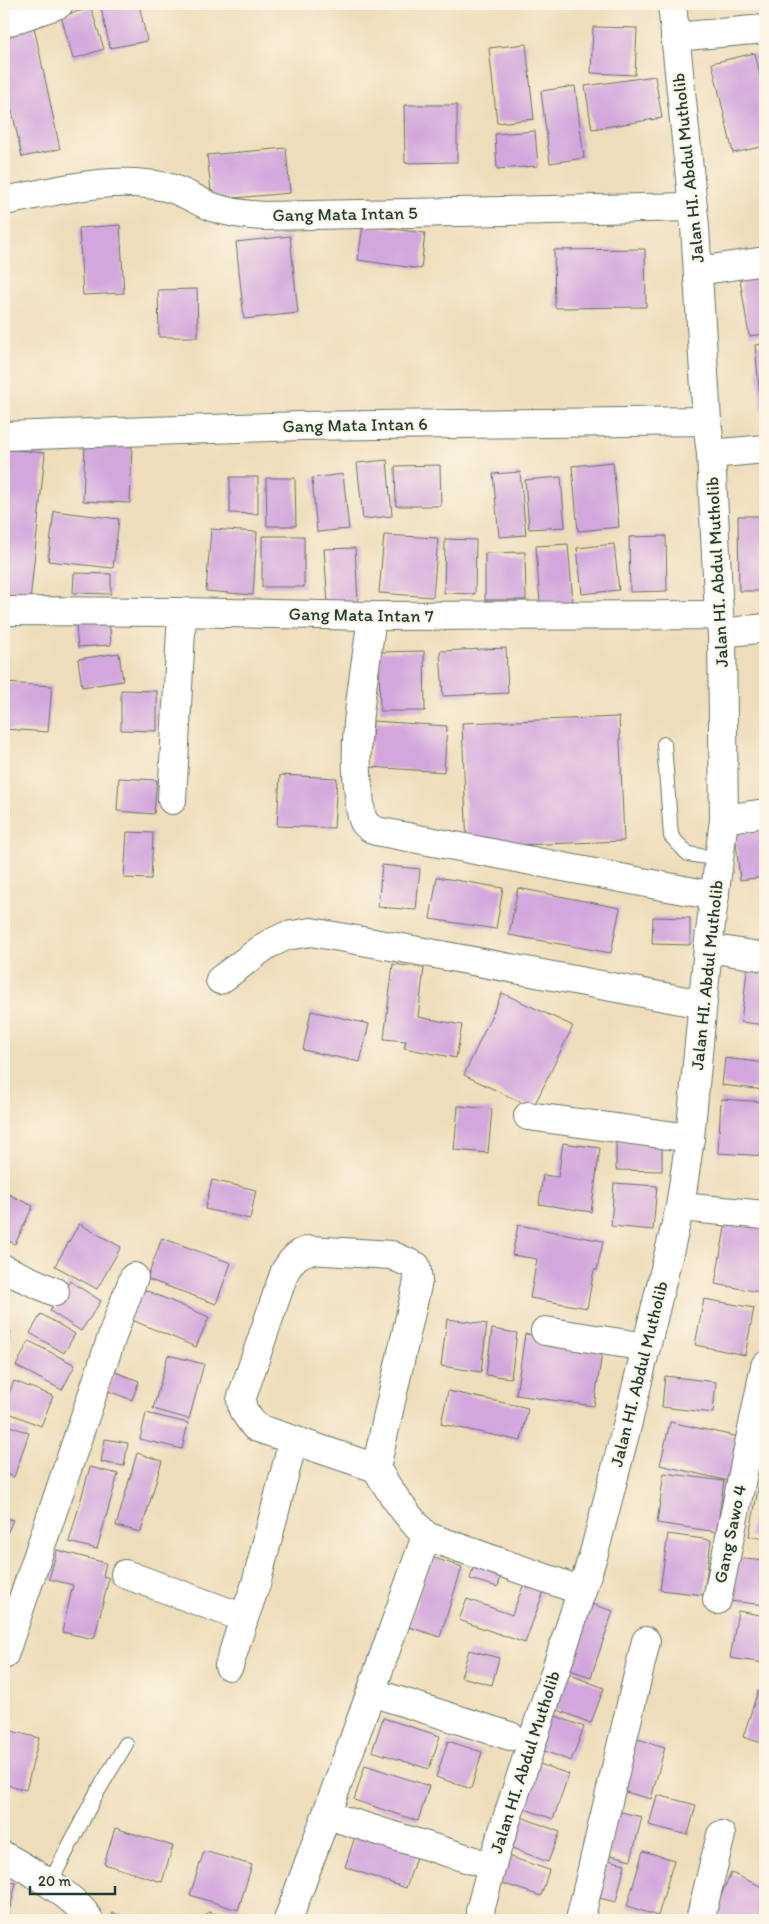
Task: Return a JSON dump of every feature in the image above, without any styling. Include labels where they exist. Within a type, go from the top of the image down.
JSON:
[{"type":"street","points":[[4,22],[59,4]]},
{"type":"street","name":"Jalan HI. Abdul Mutholib","points":[[481,1920],[480,1911],[493,1861],[594,1553],[680,1207],[690,1138],[702,1004],[724,819],[720,624],[711,454],[707,421],[693,207],[672,4]]},
{"type":"street","points":[[675,37],[765,29]]},
{"type":"street","name":"Gang Mata Intan 5","points":[[4,201],[115,181],[168,187],[186,193],[215,208],[264,216],[693,207]]},
{"type":"street","points":[[698,271],[765,262]]},
{"type":"street","name":"Gang Mata Intan 6","points":[[4,436],[301,426],[707,421]]},
{"type":"street","points":[[711,454],[765,449]]},
{"type":"street","name":"Gang Mata Intan 7","points":[[4,611],[372,616],[720,624],[765,628]]},
{"type":"street","points":[[172,800],[182,612]]},
{"type":"street","points":[[372,616],[357,744],[357,782],[360,806],[364,822],[369,828],[376,831],[715,896]]},
{"type":"street","points":[[724,819],[765,813]]},
{"type":"street","points":[[220,980],[267,945],[286,936],[312,932],[430,952],[702,1004]]},
{"type":"street","points":[[708,948],[765,956]]},
{"type":"street","points":[[528,1116],[690,1138]]},
{"type":"street","points":[[680,1207],[765,1215]]},
{"type":"street","points":[[376,1468],[418,1281],[416,1266],[391,1255],[310,1250],[301,1252],[293,1258],[285,1271],[242,1400],[243,1410],[255,1427],[376,1468],[392,1496],[426,1536],[582,1592]]},
{"type":"street","points":[[4,1269],[55,1292]]},
{"type":"street","points":[[4,1655],[115,1327],[134,1277]]},
{"type":"street","points":[[545,1331],[646,1347]]},
{"type":"street","name":"Gang Sawo 4","points":[[717,1600],[758,1439],[765,1366]]},
{"type":"street","points":[[228,1666],[256,1584],[293,1441]]},
{"type":"street","points":[[288,1920],[426,1536]]},
{"type":"street","points":[[125,1574],[244,1618]]},
{"type":"street","points":[[580,1920],[646,1641]]},
{"type":"street","points":[[371,1692],[510,1736]]},
{"type":"street","points":[[327,1815],[472,1860]]},
{"type":"street","points":[[700,1920],[721,1835]]},
{"type":"street","points":[[4,1856],[76,1904],[89,1920]]},
{"type":"lane","points":[[664,744],[671,836],[688,854],[720,859]]},
{"type":"lane","points":[[49,1885],[126,1744]]},
{"type":"building","points":[[100,4],[139,4],[147,41],[110,48]]},
{"type":"building","points":[[91,8],[104,49],[73,59],[61,16]]},
{"type":"building","points":[[34,27],[60,149],[22,157],[4,73],[4,33]]},
{"type":"building","points":[[593,27],[637,28],[635,75],[591,73]]},
{"type":"building","points":[[526,44],[534,119],[497,123],[489,48]]},
{"type":"building","points":[[755,53],[765,98],[765,146],[733,153],[712,63]]},
{"type":"building","points":[[655,76],[662,118],[592,129],[585,86]]},
{"type":"building","points":[[575,86],[584,158],[550,163],[541,91]]},
{"type":"building","points":[[404,105],[457,105],[457,162],[405,163]]},
{"type":"building","points":[[4,122],[8,137],[4,138]]},
{"type":"building","points":[[535,131],[538,166],[497,169],[495,134]]},
{"type":"building","points":[[286,148],[290,193],[212,200],[207,155]]},
{"type":"building","points":[[120,225],[124,293],[83,295],[79,228]]},
{"type":"building","points":[[363,225],[425,233],[421,269],[358,260]]},
{"type":"building","points":[[290,236],[298,313],[244,319],[236,242]]},
{"type":"building","points":[[645,249],[646,307],[555,308],[554,250]]},
{"type":"building","points":[[765,270],[765,334],[749,336],[739,273]]},
{"type":"building","points":[[197,289],[198,337],[159,337],[158,290]]},
{"type":"building","points":[[765,344],[765,411],[761,411],[755,345]]},
{"type":"building","points":[[85,444],[132,445],[130,503],[83,501]]},
{"type":"building","points":[[4,449],[45,453],[30,602],[4,599]]},
{"type":"building","points":[[387,460],[392,516],[363,519],[357,463]]},
{"type":"building","points":[[613,462],[619,527],[578,531],[572,466]]},
{"type":"building","points":[[440,465],[441,506],[396,506],[395,466]]},
{"type":"building","points":[[520,472],[526,535],[499,537],[493,474]]},
{"type":"building","points":[[343,474],[349,529],[317,532],[312,478]]},
{"type":"building","points":[[230,477],[258,477],[258,514],[230,513]]},
{"type":"building","points":[[561,477],[565,527],[529,529],[525,480]]},
{"type":"building","points":[[266,478],[295,478],[296,526],[267,526]]},
{"type":"building","points":[[54,511],[119,519],[113,568],[48,561]]},
{"type":"building","points":[[738,516],[765,516],[765,591],[739,591]]},
{"type":"building","points":[[211,529],[257,532],[253,595],[206,591]]},
{"type":"building","points":[[384,535],[438,538],[433,597],[379,593]]},
{"type":"building","points":[[262,536],[304,536],[304,587],[262,587]]},
{"type":"building","points":[[666,536],[667,591],[630,592],[629,537]]},
{"type":"building","points":[[445,539],[476,540],[475,594],[444,593]]},
{"type":"building","points":[[568,544],[573,602],[540,605],[536,546]]},
{"type":"building","points":[[614,544],[619,590],[582,594],[577,548]]},
{"type":"building","points":[[355,548],[358,601],[328,603],[324,549]]},
{"type":"building","points":[[525,552],[526,600],[485,600],[485,553]]},
{"type":"building","points":[[74,573],[111,574],[111,594],[73,593]]},
{"type":"building","points":[[109,614],[111,645],[78,647],[75,616]]},
{"type":"building","points":[[506,648],[508,693],[443,696],[440,651]]},
{"type":"building","points":[[424,651],[425,711],[380,711],[379,652]]},
{"type":"building","points":[[119,653],[123,681],[82,687],[78,659]]},
{"type":"building","points":[[4,683],[52,686],[48,732],[4,729]]},
{"type":"building","points":[[121,690],[157,691],[157,731],[121,730]]},
{"type":"building","points":[[619,717],[624,841],[467,847],[462,723]]},
{"type":"building","points":[[373,721],[447,726],[444,772],[370,767]]},
{"type":"building","points":[[280,775],[337,778],[334,828],[277,826]]},
{"type":"building","points":[[119,778],[157,780],[154,814],[117,811]]},
{"type":"building","points":[[765,821],[765,877],[740,880],[734,824]]},
{"type":"building","points":[[127,832],[153,833],[151,879],[124,878]]},
{"type":"building","points":[[382,865],[420,869],[416,910],[378,907]]},
{"type":"building","points":[[437,877],[503,888],[496,929],[430,919]]},
{"type":"building","points":[[518,888],[620,908],[611,953],[509,935]]},
{"type":"building","points":[[653,917],[690,918],[690,945],[652,944]]},
{"type":"building","points":[[748,962],[765,964],[765,1025],[741,1022]]},
{"type":"building","points":[[393,964],[424,968],[418,1017],[462,1025],[456,1058],[404,1048],[406,1041],[384,1039]]},
{"type":"building","points":[[502,993],[573,1026],[533,1108],[464,1075]]},
{"type":"building","points":[[311,1011],[369,1024],[360,1062],[303,1050]]},
{"type":"building","points":[[725,1058],[765,1063],[765,1090],[722,1085]]},
{"type":"building","points":[[721,1099],[765,1102],[765,1156],[718,1153]]},
{"type":"building","points":[[458,1106],[492,1109],[488,1153],[454,1150]]},
{"type":"building","points":[[616,1142],[662,1143],[662,1171],[616,1170]]},
{"type":"building","points":[[563,1143],[600,1148],[591,1212],[539,1204],[543,1175],[558,1177]]},
{"type":"building","points":[[212,1180],[256,1190],[250,1219],[205,1209]]},
{"type":"building","points":[[614,1183],[657,1186],[653,1230],[611,1226]]},
{"type":"building","points":[[4,1192],[33,1206],[15,1244],[4,1239]]},
{"type":"building","points":[[726,1222],[765,1229],[765,1293],[715,1284]]},
{"type":"building","points":[[79,1224],[121,1247],[97,1289],[55,1266]]},
{"type":"building","points":[[518,1225],[603,1241],[597,1270],[594,1270],[587,1308],[530,1298],[537,1259],[512,1255]]},
{"type":"building","points":[[162,1238],[231,1263],[216,1304],[147,1279]]},
{"type":"building","points":[[70,1281],[101,1301],[81,1331],[50,1311]]},
{"type":"building","points":[[138,1287],[209,1317],[196,1347],[125,1317]]},
{"type":"building","points":[[704,1299],[754,1308],[745,1355],[695,1345]]},
{"type":"building","points":[[41,1314],[75,1334],[64,1353],[30,1333]]},
{"type":"building","points":[[447,1319],[487,1324],[481,1372],[441,1366]]},
{"type":"building","points":[[4,1329],[11,1332],[4,1348]]},
{"type":"building","points":[[492,1329],[517,1333],[511,1378],[486,1375]]},
{"type":"building","points":[[525,1334],[603,1346],[594,1406],[516,1395]]},
{"type":"building","points":[[29,1341],[75,1365],[62,1390],[16,1366]]},
{"type":"building","points":[[168,1355],[204,1364],[189,1419],[153,1409]]},
{"type":"building","points":[[115,1372],[139,1381],[132,1400],[108,1391]]},
{"type":"building","points":[[665,1376],[716,1382],[713,1413],[662,1407]]},
{"type":"building","points":[[14,1381],[53,1396],[41,1426],[4,1411],[4,1405]]},
{"type":"building","points":[[448,1391],[528,1408],[521,1441],[441,1424]]},
{"type":"building","points":[[146,1413],[188,1423],[182,1449],[140,1439]]},
{"type":"building","points":[[670,1422],[739,1437],[729,1481],[660,1465]]},
{"type":"building","points":[[4,1424],[29,1433],[14,1477],[4,1473]]},
{"type":"building","points":[[105,1439],[128,1443],[124,1466],[101,1462]]},
{"type":"building","points":[[137,1453],[162,1461],[141,1532],[116,1526]]},
{"type":"building","points":[[763,1464],[765,1464],[765,1539],[749,1536]]},
{"type":"building","points":[[90,1467],[118,1474],[97,1549],[69,1542]]},
{"type":"building","points":[[664,1473],[724,1481],[717,1532],[657,1523]]},
{"type":"building","points":[[4,1517],[13,1520],[4,1541]]},
{"type":"building","points":[[668,1534],[711,1540],[704,1595],[660,1590]]},
{"type":"building","points":[[57,1550],[106,1563],[103,1576],[109,1578],[94,1639],[62,1632],[73,1585],[49,1579]]},
{"type":"building","points":[[431,1557],[462,1567],[440,1637],[409,1627]]},
{"type":"building","points":[[735,1558],[765,1561],[765,1605],[730,1601]]},
{"type":"building","points":[[475,1561],[503,1568],[498,1587],[470,1579]]},
{"type":"building","points":[[526,1578],[546,1585],[525,1643],[459,1620],[467,1599],[512,1615]]},
{"type":"building","points":[[585,1602],[613,1611],[591,1677],[564,1668]]},
{"type":"building","points":[[738,1611],[765,1616],[764,1663],[730,1658]]},
{"type":"building","points":[[469,1650],[499,1658],[492,1685],[461,1677]]},
{"type":"building","points":[[560,1671],[604,1688],[591,1723],[547,1706]]},
{"type":"building","points":[[758,1691],[765,1694],[765,1744],[743,1737]]},
{"type":"building","points":[[548,1713],[584,1727],[571,1761],[534,1747]]},
{"type":"building","points":[[383,1718],[440,1736],[429,1769],[372,1751]]},
{"type":"building","points":[[4,1729],[39,1738],[26,1790],[4,1784]]},
{"type":"building","points":[[630,1737],[665,1747],[651,1799],[615,1789]]},
{"type":"building","points":[[448,1741],[482,1752],[471,1789],[436,1777]]},
{"type":"building","points":[[531,1761],[569,1774],[553,1819],[514,1805]]},
{"type":"building","points":[[365,1765],[429,1786],[418,1821],[354,1800]]},
{"type":"building","points":[[657,1795],[696,1805],[688,1835],[649,1825]]},
{"type":"building","points":[[609,1809],[642,1817],[631,1860],[599,1852]]},
{"type":"building","points":[[511,1813],[560,1832],[548,1862],[499,1843]]},
{"type":"building","points":[[115,1828],[173,1846],[162,1882],[104,1864]]},
{"type":"building","points":[[357,1831],[418,1851],[406,1888],[345,1867]]},
{"type":"building","points":[[204,1851],[252,1865],[238,1910],[190,1895]]},
{"type":"building","points":[[643,1851],[674,1860],[658,1916],[627,1906]]},
{"type":"building","points":[[499,1853],[549,1870],[541,1896],[489,1879]]},
{"type":"building","points":[[599,1858],[625,1864],[616,1902],[590,1896]]},
{"type":"building","points":[[731,1873],[765,1888],[765,1916],[763,1920],[710,1920]]},
{"type":"building","points":[[4,1880],[16,1883],[7,1920],[4,1919]]},
{"type":"building","points":[[208,1912],[238,1920],[205,1920]]},
{"type":"building","points":[[113,1913],[136,1920],[111,1920]]}]
